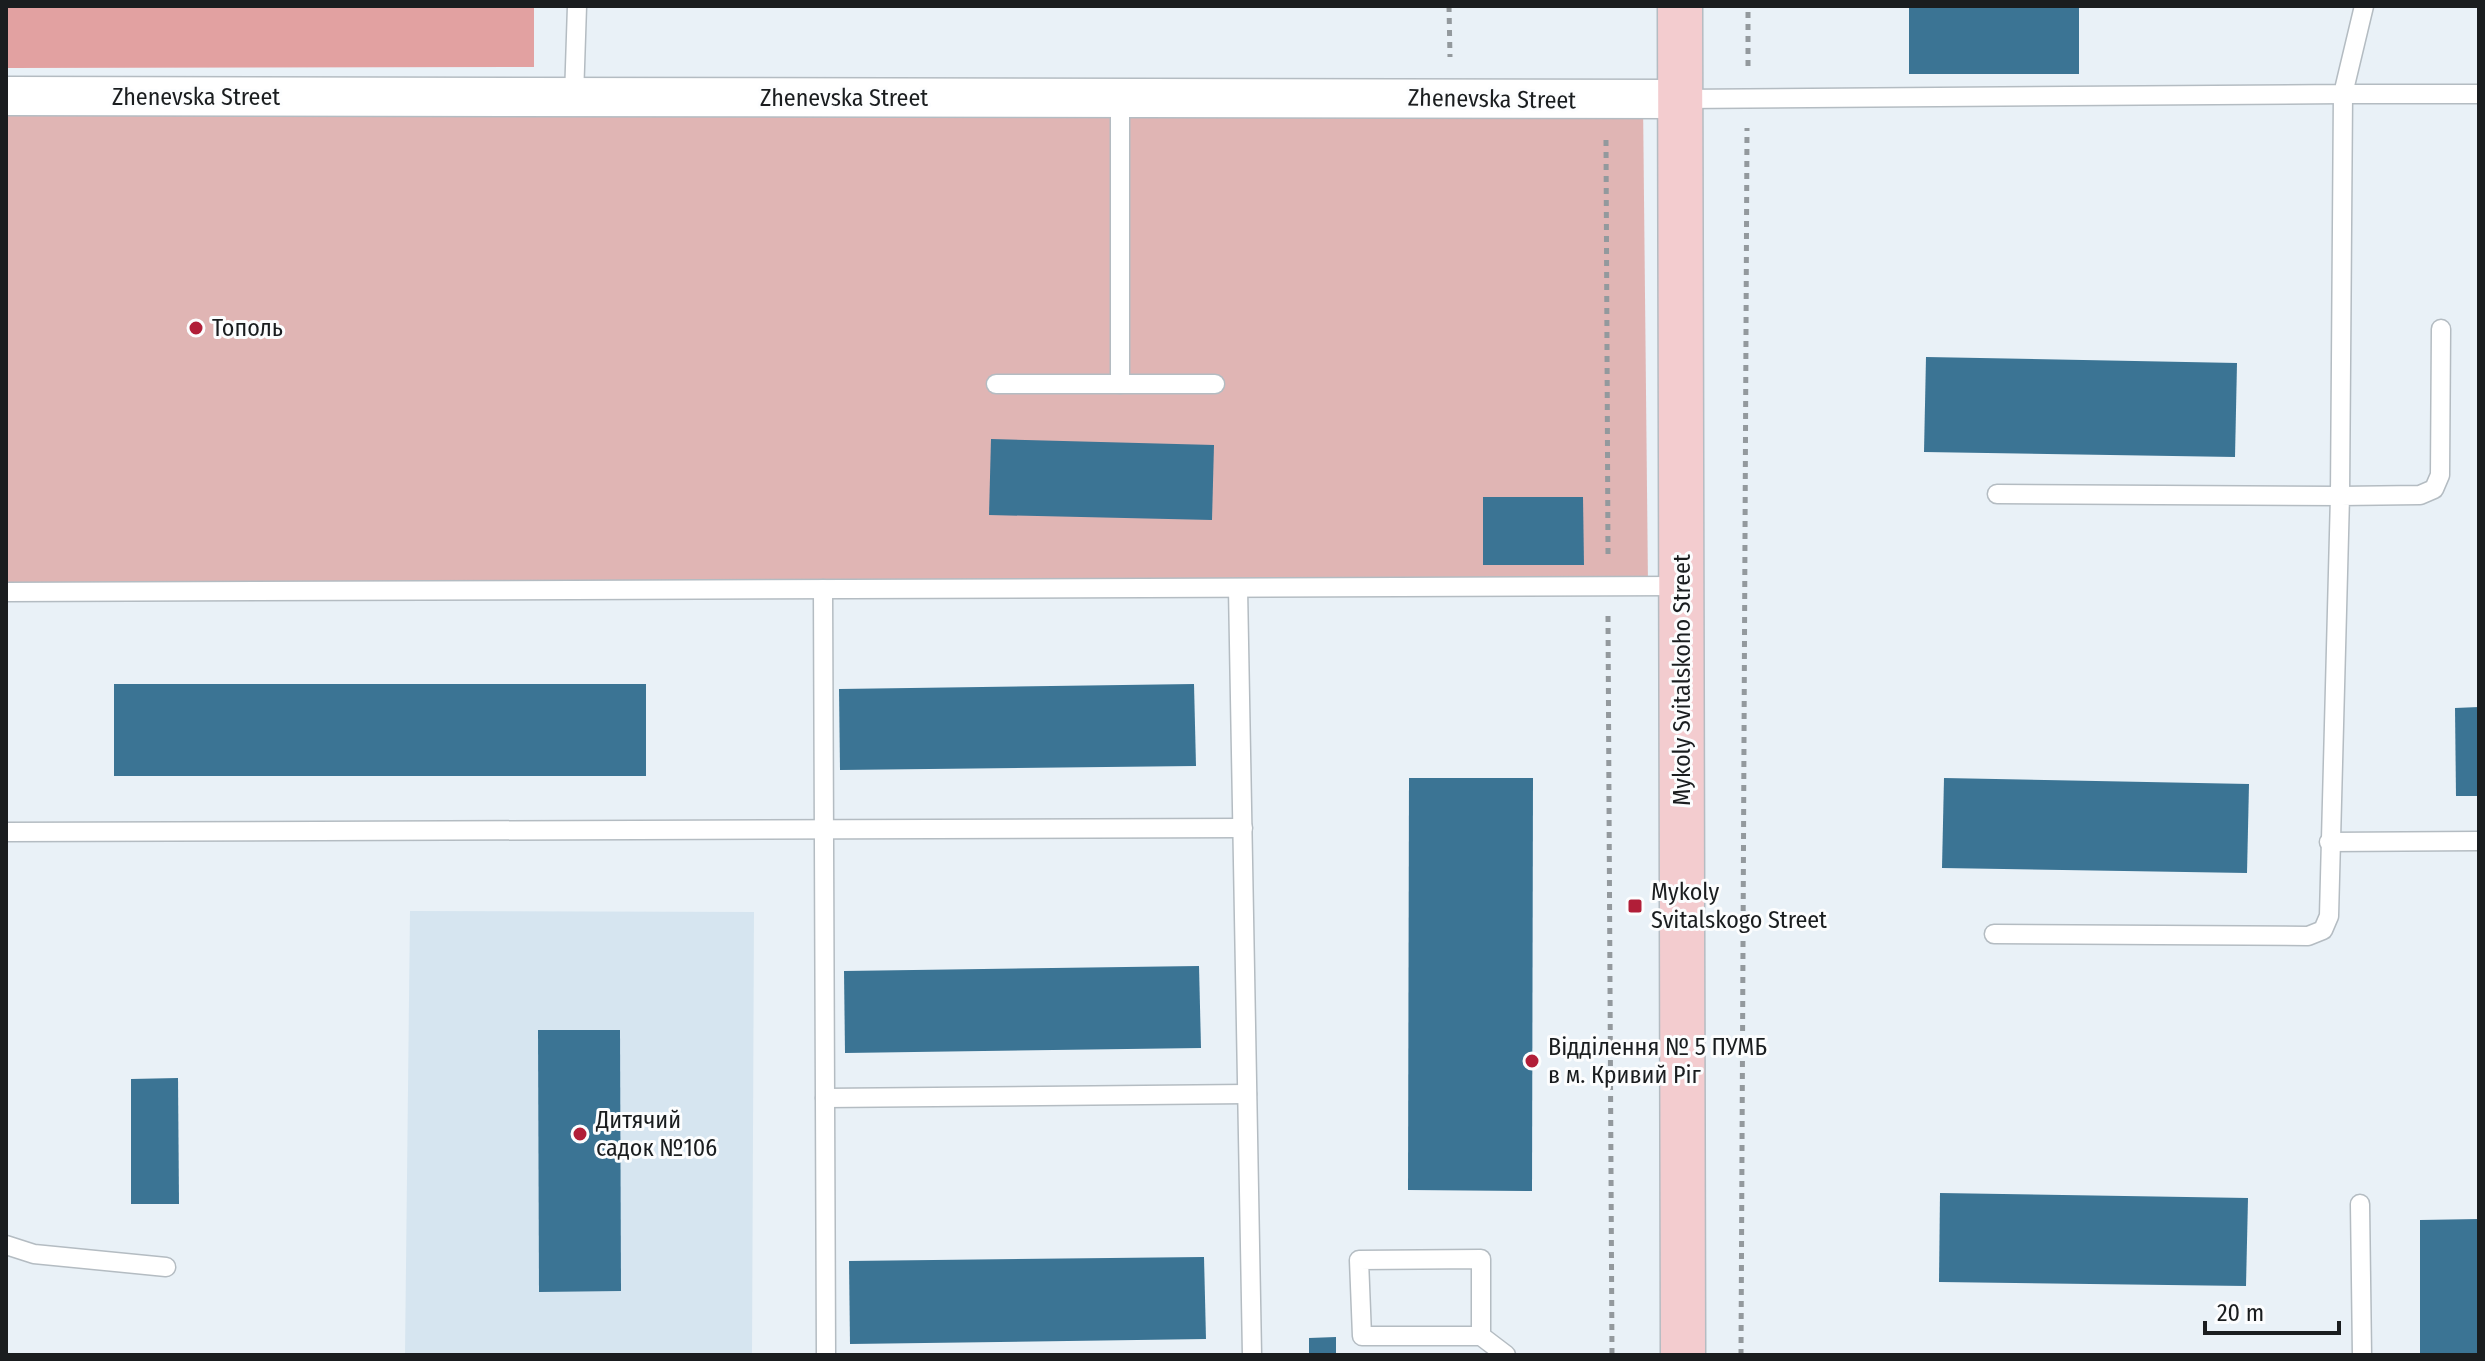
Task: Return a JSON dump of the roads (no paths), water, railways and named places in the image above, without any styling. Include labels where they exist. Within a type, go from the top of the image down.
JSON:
[{"type":"main road","name":"Mykoly Svitalskoho Street","points":[[1680,6],[1683,1355]]},
{"type":"street","name":"Zhenevska Street","points":[[6,96],[1681,99]]},
{"type":"lane","points":[[574,97],[577,6]]},
{"type":"lane","points":[[1994,934],[2308,936],[2323,930],[2329,916],[2340,496],[2343,94],[2364,6]]},
{"type":"lane","points":[[1681,99],[2479,94]]},
{"type":"lane","points":[[1120,98],[1120,384]]},
{"type":"lane","points":[[1997,494],[2420,495],[2434,489],[2440,475],[2441,329]]},
{"type":"lane","points":[[996,384],[1215,384]]},
{"type":"lane","points":[[6,592],[1682,586]]},
{"type":"lane","points":[[1238,588],[1252,1355]]},
{"type":"lane","points":[[823,589],[826,1355]]},
{"type":"lane","points":[[6,832],[1243,828]]},
{"type":"lane","points":[[2329,842],[2479,841]]},
{"type":"lane","points":[[825,1098],[1247,1094]]},
{"type":"lane","points":[[2360,1204],[2362,1355]]},
{"type":"lane","points":[[6,1245],[34,1254],[166,1267]]},
{"type":"lane","points":[[1481,1336],[1481,1259],[1359,1260],[1362,1336],[1481,1336],[1506,1355]]},
{"type":"place","name":"Тополь","points":[[196,328]]},
{"type":"place","name":"Mykoly Svitalskogo Street","points":[[1635,906]]},
{"type":"place","name":"Відділення № 5 ПУМБ в м. Кривий Ріг","points":[[1532,1061]]},
{"type":"place","name":"Дитячий садок №106","points":[[580,1134]]}]
